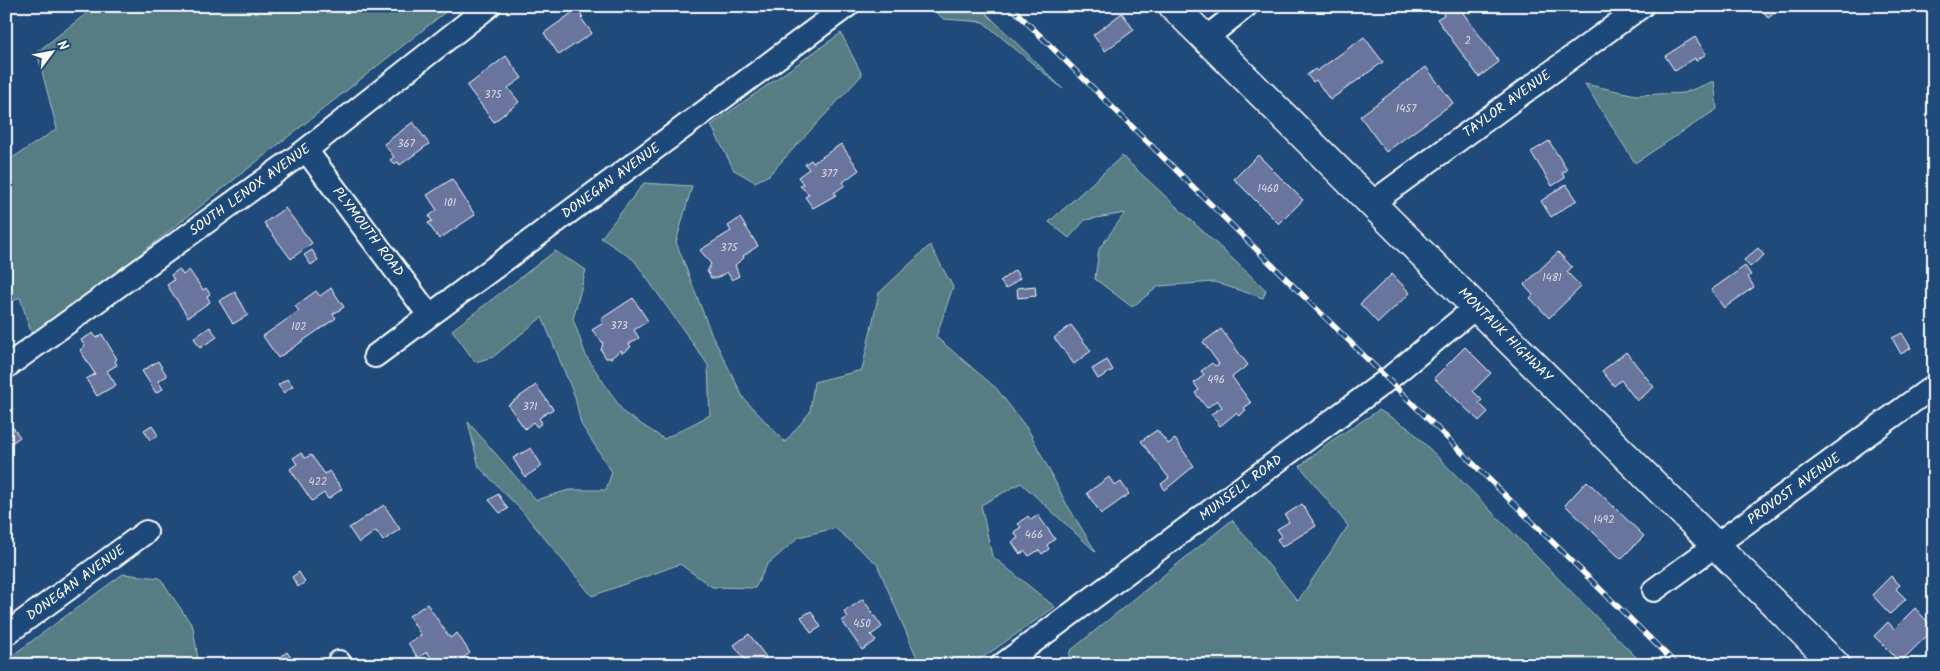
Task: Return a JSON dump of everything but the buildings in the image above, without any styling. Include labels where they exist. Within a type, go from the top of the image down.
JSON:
[{"type":"main road","name":"MONTAUK HIGHWAY","points":[[1173,6],[1836,665]]},
{"type":"street","name":"SOUTH LENOX AVENUE","points":[[6,367],[306,150],[489,6]]},
{"type":"street","name":"DONEGAN AVENUE","points":[[375,356],[847,6]]},
{"type":"street","points":[[1206,38],[1246,6]]},
{"type":"street","name":"TAYLOR AVENUE","points":[[1372,203],[1642,6]]},
{"type":"street","name":"PLYMOUTH ROAD","points":[[306,150],[430,314]]},
{"type":"street","name":"MUNSELL ROAD","points":[[1002,665],[1387,380],[1476,307]]},
{"type":"street","name":"PROVOST AVENUE","points":[[1654,590],[1934,386]]},
{"type":"street","name":"DONEGAN AVENUE","points":[[6,634],[146,532]]},
{"type":"green space","points":[[96,6],[453,6],[33,339],[20,297],[6,306],[6,162],[57,129],[37,52]]},
{"type":"green space","points":[[928,6],[979,6],[1063,89],[983,22],[944,19]]},
{"type":"green space","points":[[841,33],[862,75],[769,175],[755,182],[734,170],[711,125]]},
{"type":"green space","points":[[1714,81],[1717,109],[1635,163],[1585,84],[1636,95],[1684,93]]},
{"type":"green space","points":[[1122,156],[1266,290],[1263,298],[1214,282],[1159,286],[1132,307],[1095,279],[1099,249],[1125,213],[1085,220],[1069,238],[1049,222]]},
{"type":"green space","points":[[644,183],[692,186],[676,242],[711,333],[744,399],[785,442],[810,412],[814,382],[862,370],[879,293],[930,245],[953,287],[936,337],[996,388],[1029,431],[1066,503],[1096,552],[1021,483],[981,505],[992,556],[1055,607],[972,665],[920,665],[877,564],[835,528],[799,537],[767,565],[755,588],[712,587],[680,564],[592,596],[523,512],[479,467],[468,422],[536,500],[569,490],[606,490],[612,472],[581,424],[575,397],[542,317],[493,357],[475,362],[452,330],[555,251],[586,270],[573,319],[586,356],[624,413],[664,439],[710,415],[708,365],[634,260],[601,238]]},
{"type":"green space","points":[[1379,410],[1410,429],[1644,665],[1068,665],[1070,651],[1232,520],[1298,601],[1348,526],[1300,466],[1331,441]]},
{"type":"green space","points":[[123,574],[160,578],[193,627],[199,665],[6,665],[6,660]]},
{"type":"railway","points":[[1010,6],[1677,665]]}]
